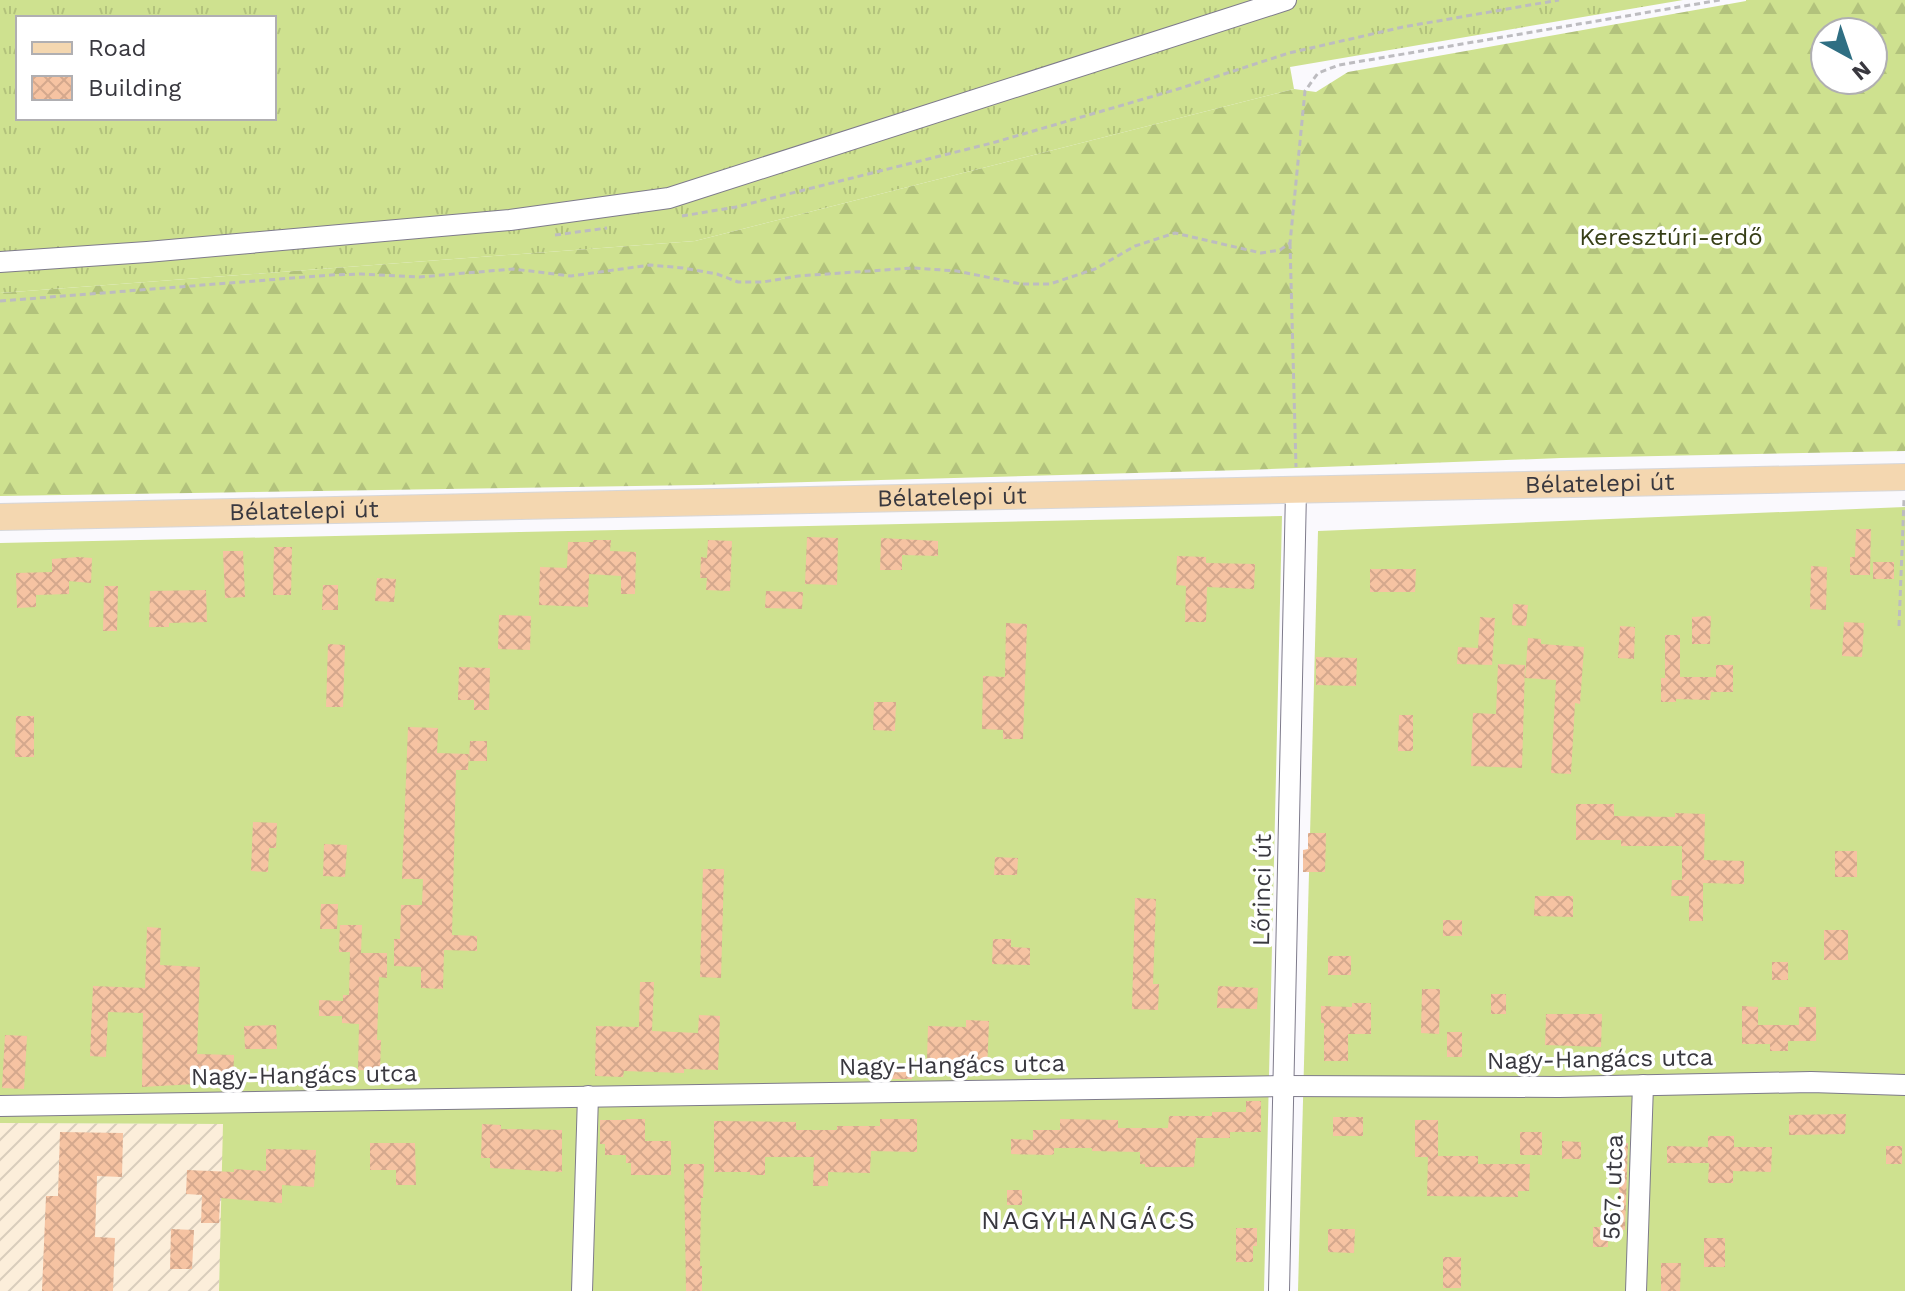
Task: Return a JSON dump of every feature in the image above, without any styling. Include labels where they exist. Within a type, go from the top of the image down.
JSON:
[{"type":"main road","name":"Bélatelepi út","points":[[0,517],[1905,477]]},
{"type":"street","points":[[0,262],[510,220],[669,198],[1286,0]]},
{"type":"street","name":"Lőrinci út","points":[[1279,1291],[1296,491]]},
{"type":"street","name":"Nagy-Hangács utca","points":[[0,1106],[1283,1086],[1559,1087],[1811,1082],[1905,1085]]},
{"type":"street","name":"567. utca","points":[[1636,1291],[1643,1085]]},
{"type":"street","points":[[582,1291],[588,1096]]},
{"type":"path","points":[[1296,491],[1290,243],[1305,91],[1318,73],[1339,65],[1720,0]]},
{"type":"path","points":[[0,301],[331,275],[419,277],[513,269],[571,276],[650,265],[717,274],[738,282],[913,268],[957,271],[1021,284],[1050,284],[1095,269],[1135,246],[1175,233],[1261,253],[1280,250],[1290,243]]},
{"type":"path","points":[[1899,626],[1904,500]]},
{"type":"shaded area","points":[[0,1123],[224,1124],[219,1291],[0,1291]]},
{"type":"green space","points":[[0,0],[1683,0],[1290,67],[1294,89],[695,241],[0,293]]},
{"type":"green space","name":"Keresztúri-erdő","points":[[1746,0],[1905,0],[1905,451],[1561,458],[699,485],[0,496],[0,293],[695,241],[1294,89],[1316,92],[1348,72]]},
{"type":"green space","points":[[1905,507],[1905,1291],[1298,1291],[1318,531]]},
{"type":"green space","points":[[1282,516],[1264,1291],[219,1291],[223,1124],[0,1123],[0,543]]},
{"type":"building","points":[[1856,529],[1871,529],[1870,575],[1850,575],[1850,557],[1855,557]]},
{"type":"building","points":[[807,537],[838,538],[837,585],[805,584]]},
{"type":"building","points":[[881,538],[938,541],[938,556],[902,555],[902,570],[880,570]]},
{"type":"building","points":[[611,540],[610,551],[636,552],[635,594],[621,594],[621,576],[589,574],[588,607],[539,605],[540,567],[567,568],[568,542]]},
{"type":"building","points":[[708,540],[732,541],[730,591],[706,590],[707,578],[700,578],[701,557],[707,558]]},
{"type":"building","points":[[274,547],[292,547],[291,595],[273,595]]},
{"type":"building","points":[[223,551],[243,551],[245,597],[225,598]]},
{"type":"building","points":[[1177,556],[1206,557],[1206,563],[1255,564],[1254,589],[1207,587],[1206,622],[1185,622],[1186,586],[1176,585]]},
{"type":"building","points":[[92,558],[91,583],[69,581],[69,594],[36,595],[36,607],[17,608],[16,573],[52,572],[52,559]]},
{"type":"building","points":[[1873,562],[1894,562],[1894,579],[1873,579]]},
{"type":"building","points":[[1811,566],[1827,567],[1826,610],[1810,609]]},
{"type":"building","points":[[1370,569],[1416,569],[1415,592],[1370,592]]},
{"type":"building","points":[[377,578],[396,579],[394,602],[375,601]]},
{"type":"building","points":[[323,585],[338,585],[338,610],[322,610]]},
{"type":"building","points":[[104,586],[118,586],[117,631],[103,631]]},
{"type":"building","points":[[206,590],[207,622],[149,627],[150,591]]},
{"type":"building","points":[[766,591],[803,592],[802,609],[765,608]]},
{"type":"building","points":[[1513,604],[1528,605],[1526,626],[1512,625]]},
{"type":"building","points":[[499,615],[531,616],[530,650],[498,649]]},
{"type":"building","points":[[1711,616],[1710,644],[1692,644],[1692,617]]},
{"type":"building","points":[[1480,617],[1495,618],[1492,665],[1457,664],[1458,647],[1478,648]]},
{"type":"building","points":[[1844,622],[1864,623],[1862,657],[1842,656]]},
{"type":"building","points":[[1006,623],[1027,624],[1023,739],[1003,739],[1003,730],[982,729],[983,676],[1005,677]]},
{"type":"building","points":[[1620,626],[1635,627],[1634,659],[1618,658]]},
{"type":"building","points":[[1665,635],[1680,635],[1680,677],[1716,677],[1716,665],[1733,665],[1733,692],[1711,692],[1710,700],[1661,702],[1661,678],[1665,678]]},
{"type":"building","points":[[1528,638],[1541,639],[1541,644],[1584,647],[1580,704],[1575,703],[1571,774],[1551,773],[1556,680],[1525,678]]},
{"type":"building","points":[[328,644],[345,645],[343,707],[326,707]]},
{"type":"building","points":[[1316,657],[1357,658],[1356,686],[1316,685]]},
{"type":"building","points":[[1498,664],[1525,665],[1522,768],[1471,766],[1473,713],[1496,714]]},
{"type":"building","points":[[459,667],[490,668],[489,710],[474,710],[474,700],[458,700]]},
{"type":"building","points":[[874,702],[896,702],[895,731],[873,730]]},
{"type":"building","points":[[1399,715],[1413,715],[1413,751],[1398,751]]},
{"type":"building","points":[[16,716],[34,716],[34,757],[15,757]]},
{"type":"building","points":[[408,727],[438,728],[437,753],[469,754],[468,770],[456,770],[452,935],[477,936],[477,951],[444,950],[443,989],[421,988],[421,967],[394,966],[394,939],[400,939],[401,905],[422,905],[423,879],[402,879]]},
{"type":"building","points":[[470,741],[487,741],[487,761],[469,761]]},
{"type":"building","points":[[1576,804],[1614,804],[1614,816],[1705,814],[1704,860],[1744,861],[1744,884],[1703,883],[1703,921],[1689,921],[1689,896],[1671,896],[1672,880],[1682,880],[1682,846],[1621,846],[1621,840],[1576,840]]},
{"type":"building","points":[[253,822],[277,823],[276,848],[269,848],[268,872],[251,871]]},
{"type":"building","points":[[1308,833],[1326,833],[1325,872],[1303,872],[1303,850],[1308,849]]},
{"type":"building","points":[[324,844],[347,845],[345,877],[323,876]]},
{"type":"building","points":[[1835,851],[1857,851],[1857,877],[1835,877]]},
{"type":"building","points":[[995,857],[1018,858],[1017,875],[994,875]]},
{"type":"building","points":[[703,869],[724,869],[721,978],[700,977]]},
{"type":"building","points":[[1535,896],[1573,896],[1573,917],[1534,916]]},
{"type":"building","points":[[1135,898],[1156,899],[1153,984],[1159,984],[1158,1010],[1132,1009]]},
{"type":"building","points":[[321,904],[338,904],[337,929],[320,929]]},
{"type":"building","points":[[1443,920],[1462,920],[1462,936],[1443,936]]},
{"type":"building","points":[[340,925],[362,925],[361,953],[387,953],[387,978],[379,977],[377,1040],[381,1040],[380,1071],[358,1070],[359,1024],[342,1023],[342,1016],[319,1016],[319,1000],[343,1001],[343,995],[349,995],[350,952],[339,952]]},
{"type":"building","points":[[147,927],[161,928],[160,965],[200,967],[197,1054],[234,1055],[233,1085],[142,1087],[143,1013],[108,1012],[106,1057],[90,1056],[93,986],[145,988]]},
{"type":"building","points":[[1824,930],[1848,930],[1848,960],[1824,960]]},
{"type":"building","points":[[993,939],[1011,939],[1011,947],[1030,948],[1030,965],[992,964]]},
{"type":"building","points":[[1328,956],[1351,956],[1351,975],[1328,975]]},
{"type":"building","points":[[1772,962],[1788,962],[1788,980],[1772,980]]},
{"type":"building","points":[[640,982],[654,982],[652,1031],[698,1033],[699,1015],[720,1016],[718,1070],[684,1069],[684,1073],[624,1071],[623,1077],[595,1076],[596,1026],[639,1027]]},
{"type":"building","points":[[1218,986],[1258,988],[1257,1009],[1217,1008]]},
{"type":"building","points":[[1422,989],[1440,989],[1439,1034],[1421,1033]]},
{"type":"building","points":[[1491,994],[1506,994],[1506,1014],[1491,1014]]},
{"type":"building","points":[[1352,1003],[1371,1003],[1371,1034],[1348,1034],[1348,1061],[1324,1061],[1321,1006],[1352,1007]]},
{"type":"building","points":[[1742,1006],[1758,1007],[1758,1025],[1799,1025],[1799,1007],[1816,1007],[1816,1041],[1788,1041],[1788,1051],[1770,1051],[1770,1044],[1742,1044]]},
{"type":"building","points":[[1546,1014],[1602,1014],[1601,1047],[1545,1045]]},
{"type":"building","points":[[966,1020],[989,1021],[987,1071],[958,1070],[959,1061],[927,1060],[928,1026],[966,1027]]},
{"type":"building","points":[[276,1025],[277,1049],[245,1049],[244,1026]]},
{"type":"building","points":[[1447,1032],[1462,1032],[1462,1057],[1447,1057]]},
{"type":"building","points":[[5,1035],[27,1036],[24,1089],[2,1088]]},
{"type":"building","points":[[881,1064],[913,1065],[912,1079],[881,1079]]},
{"type":"building","points":[[1246,1101],[1261,1101],[1261,1132],[1230,1132],[1230,1138],[1196,1138],[1194,1167],[1145,1167],[1145,1164],[1140,1164],[1140,1152],[1092,1151],[1092,1148],[1054,1148],[1051,1155],[1011,1154],[1011,1139],[1033,1140],[1033,1130],[1060,1130],[1060,1119],[1118,1120],[1118,1128],[1168,1128],[1169,1116],[1246,1112]]},
{"type":"building","points":[[1846,1114],[1845,1134],[1789,1135],[1789,1115]]},
{"type":"building","points":[[1333,1117],[1363,1117],[1363,1136],[1333,1136]]},
{"type":"building","points":[[645,1119],[645,1141],[671,1141],[671,1175],[631,1175],[631,1163],[626,1163],[626,1155],[605,1155],[605,1144],[600,1144],[600,1120]]},
{"type":"building","points":[[880,1119],[917,1119],[917,1152],[871,1151],[870,1173],[828,1172],[828,1186],[813,1186],[814,1157],[765,1157],[765,1175],[714,1172],[714,1121],[796,1122],[796,1130],[837,1130],[837,1126],[880,1126]]},
{"type":"building","points":[[1415,1120],[1438,1120],[1438,1156],[1478,1156],[1478,1164],[1530,1164],[1529,1191],[1518,1191],[1518,1197],[1427,1196],[1428,1157],[1415,1157]]},
{"type":"building","points":[[482,1124],[501,1125],[501,1129],[562,1130],[562,1172],[490,1168],[490,1158],[481,1158]]},
{"type":"building","points":[[60,1132],[123,1133],[122,1177],[97,1176],[95,1237],[115,1238],[113,1291],[42,1291],[46,1196],[58,1196]]},
{"type":"building","points":[[1520,1132],[1542,1132],[1542,1155],[1520,1155]]},
{"type":"building","points":[[1708,1136],[1734,1136],[1734,1147],[1772,1147],[1771,1172],[1733,1171],[1733,1183],[1708,1183],[1709,1163],[1667,1163],[1667,1146],[1708,1147]]},
{"type":"building","points":[[1562,1141],[1581,1142],[1581,1159],[1562,1159]]},
{"type":"building","points":[[370,1143],[415,1143],[416,1185],[396,1185],[396,1170],[370,1170]]},
{"type":"building","points":[[1619,1143],[1628,1143],[1625,1230],[1616,1230]]},
{"type":"building","points":[[1886,1146],[1902,1146],[1902,1164],[1886,1164]]},
{"type":"building","points":[[266,1149],[316,1150],[314,1187],[282,1185],[282,1203],[220,1198],[219,1223],[201,1223],[202,1195],[186,1194],[187,1170],[266,1171]]},
{"type":"building","points":[[684,1164],[704,1164],[701,1198],[702,1291],[686,1291]]},
{"type":"building","points":[[1007,1190],[1022,1190],[1022,1205],[1007,1205]]},
{"type":"building","points":[[1593,1227],[1608,1227],[1608,1247],[1593,1247]]},
{"type":"building","points":[[1236,1228],[1257,1228],[1253,1262],[1236,1262]]},
{"type":"building","points":[[171,1229],[194,1230],[192,1269],[170,1269]]},
{"type":"building","points":[[1328,1229],[1355,1229],[1354,1253],[1328,1252]]},
{"type":"building","points":[[1704,1238],[1725,1238],[1725,1267],[1704,1267]]},
{"type":"building","points":[[1443,1257],[1461,1257],[1461,1288],[1443,1288]]},
{"type":"building","points":[[1661,1263],[1681,1263],[1680,1291],[1661,1291]]},
{"type":"district","name":"NAGYHANGÁCS","points":[[1089,1220]]}]
